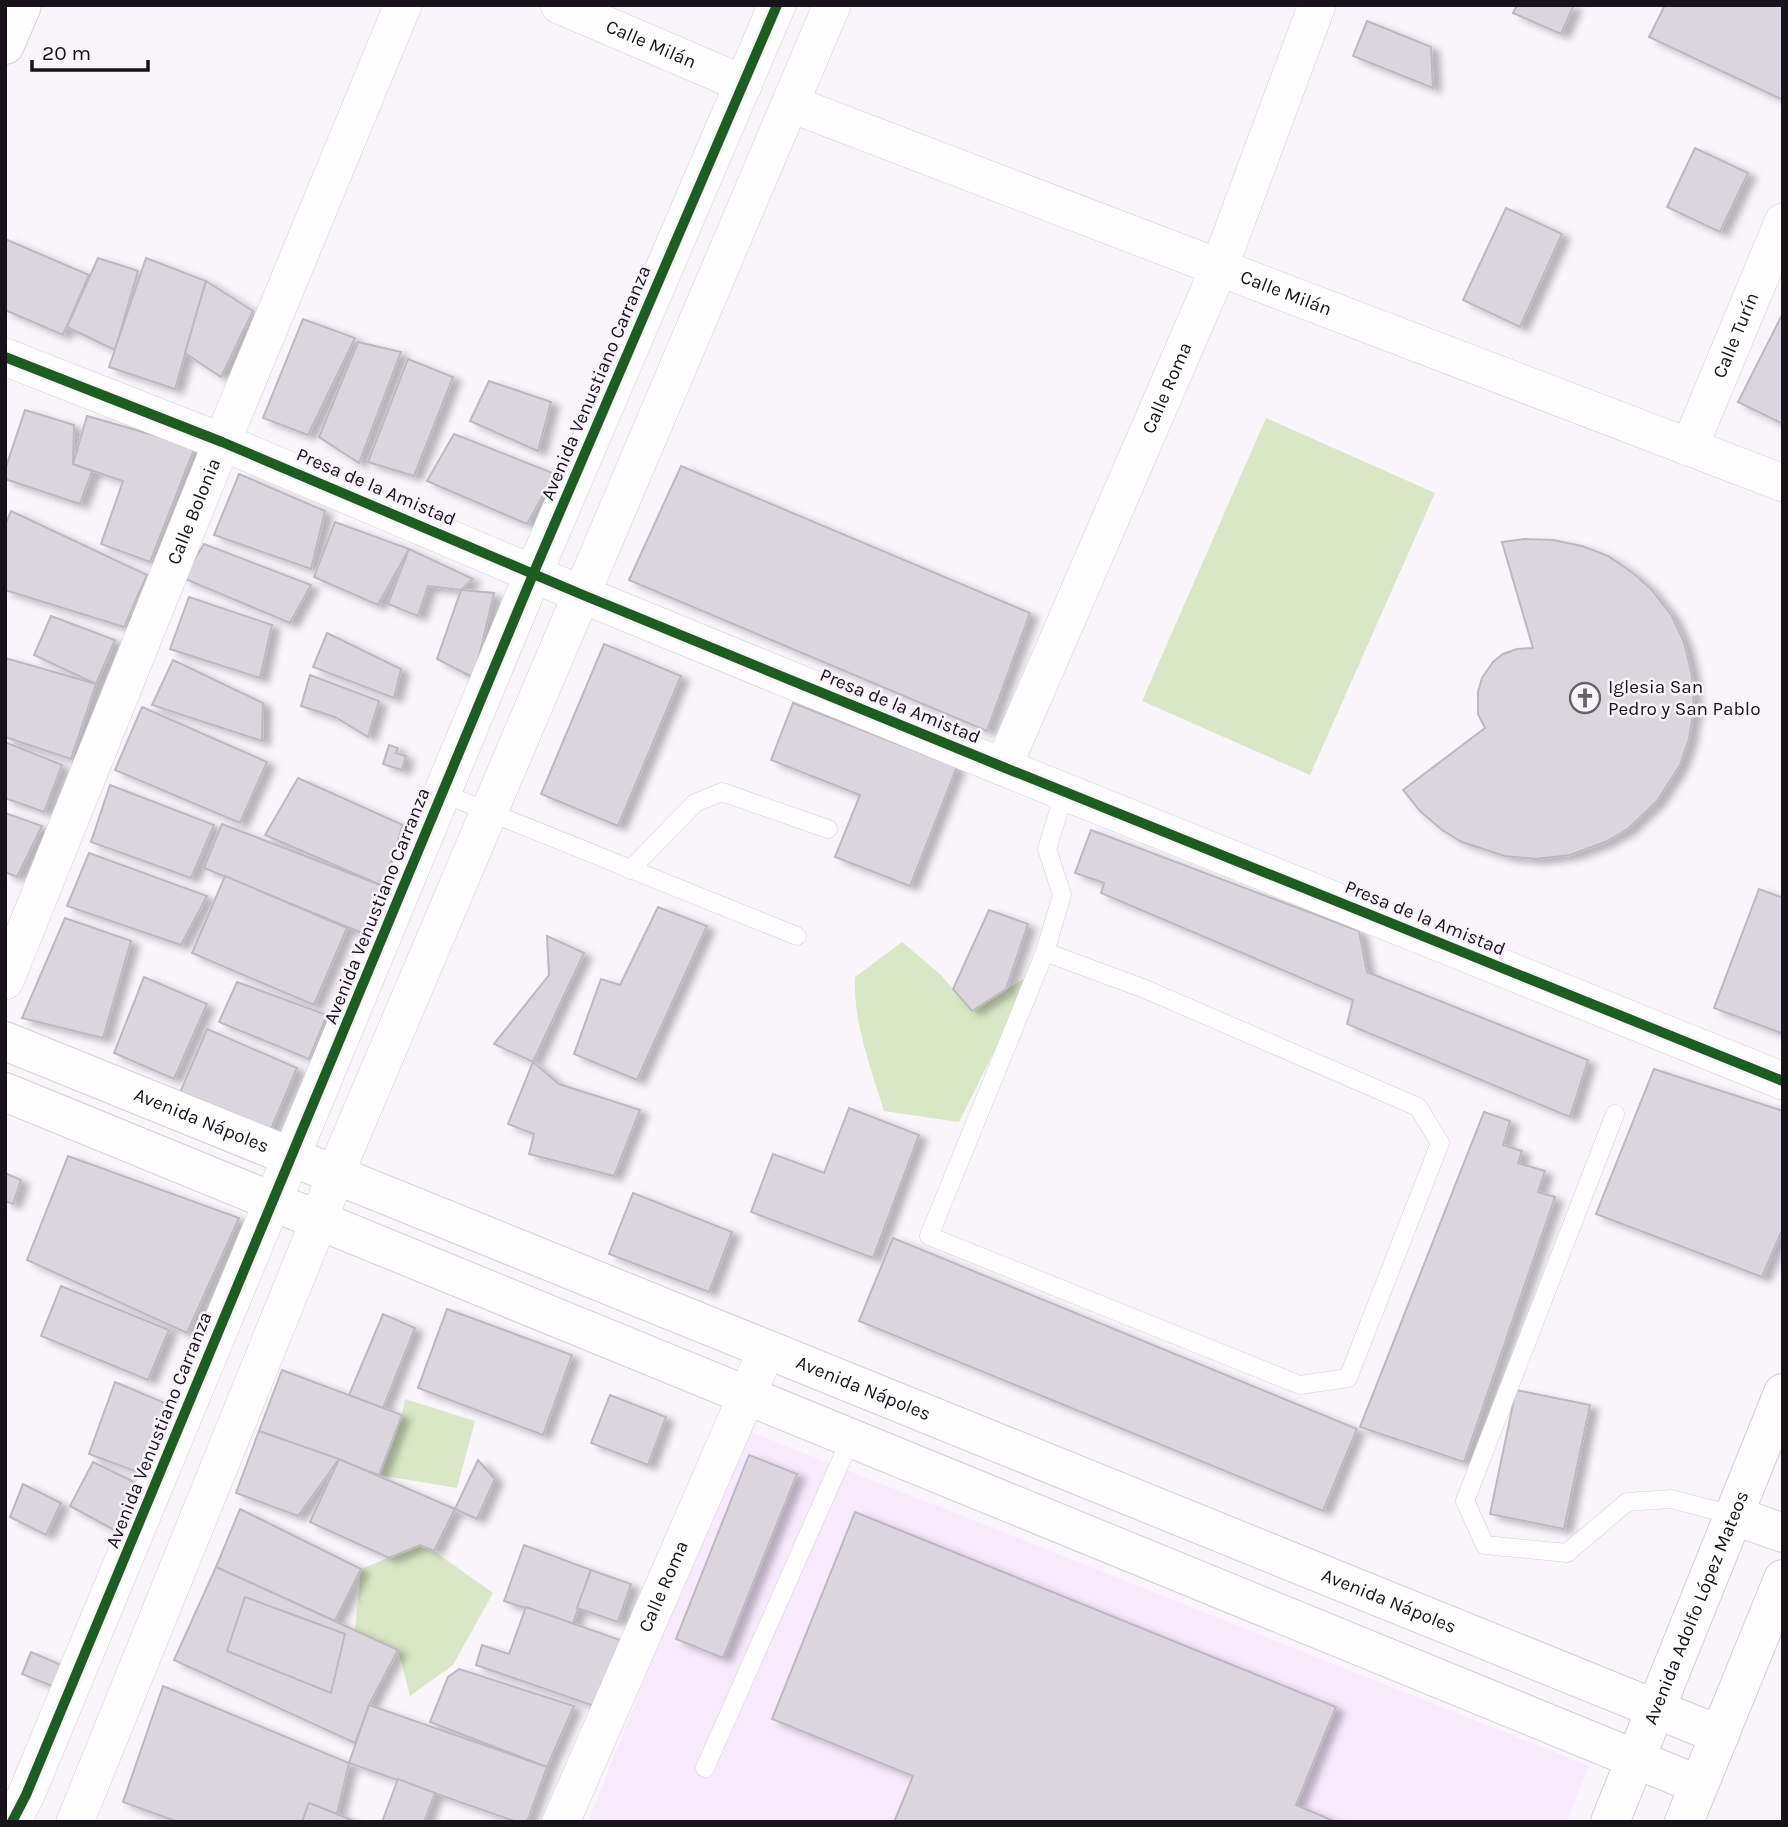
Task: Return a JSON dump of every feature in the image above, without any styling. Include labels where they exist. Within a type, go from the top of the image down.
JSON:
[{"type":"main road","points":[[5,45],[22,5]]},
{"type":"main road","name":"Avenida Nápoles","points":[[5,1041],[1720,1735]]},
{"type":"main road","points":[[5,1092],[1699,1785]]},
{"type":"main road","name":"Avenida Adolfo López Mateos","points":[[1610,1822],[1783,1393]]},
{"type":"main road","points":[[1070,1528],[1090,1480]]},
{"type":"main road","points":[[1733,1515],[1783,1532]]},
{"type":"main road","points":[[1684,1822],[1783,1579]]},
{"type":"street","name":"Calle Bolonia","points":[[5,981],[222,442],[403,5]]},
{"type":"street","name":"Calle Milán","points":[[559,5],[744,84]]},
{"type":"street","name":"Avenida Venustiano Carranza","points":[[15,1801],[293,1157],[534,572],[777,5]]},
{"type":"street","points":[[15,1801],[77,1821],[319,1221],[335,1174],[832,5]]},
{"type":"street","name":"Calle Roma","points":[[1003,767],[1219,268],[1317,5]]},
{"type":"street","name":"Calle Milán","points":[[791,104],[1783,483]]},
{"type":"street","name":"Calle Turín","points":[[1689,447],[1783,222]]},
{"type":"street","name":"Presa de la Amistad","points":[[5,358],[222,442],[583,595],[1783,1082]]},
{"type":"street","name":"Calle Roma","points":[[561,1822],[767,1349]]},
{"type":"lane","points":[[630,870],[695,803],[722,792],[828,829]]},
{"type":"lane","points":[[1045,952],[1145,989],[1418,1107],[1440,1143],[1348,1378],[1300,1385],[929,1236],[1045,952],[1062,895],[1047,849],[1065,792]]},
{"type":"lane","points":[[442,793],[797,936]]},
{"type":"lane","points":[[1615,1114],[1465,1502],[1485,1545],[1567,1553],[1628,1502],[1671,1499],[1733,1515]]},
{"type":"lane","points":[[705,1768],[850,1438]]},
{"type":"shaded area","points":[[744,1429],[1589,1766],[1567,1822],[588,1822]]},
{"type":"green space","points":[[1266,418],[1435,493],[1310,775],[1142,701]]},
{"type":"green space","points":[[902,942],[940,974],[972,1011],[1033,973],[959,1122],[884,1111],[860,1028],[855,977]]},
{"type":"green space","points":[[405,1399],[475,1421],[457,1488],[379,1475],[402,1415]]},
{"type":"green space","points":[[420,1545],[434,1551],[493,1593],[453,1665],[410,1696],[398,1650],[355,1630],[361,1569]]},
{"type":"building","points":[[1517,5],[1574,5],[1561,34],[1513,13]]},
{"type":"building","points":[[1665,5],[1783,5],[1783,100],[1649,37]]},
{"type":"building","points":[[1367,21],[1431,47],[1433,88],[1353,56]]},
{"type":"building","points":[[1695,148],[1748,173],[1720,232],[1667,207]]},
{"type":"building","points":[[1506,208],[1562,234],[1520,327],[1463,300]]},
{"type":"building","points":[[5,239],[89,275],[63,335],[5,310]]},
{"type":"building","points":[[98,258],[138,271],[115,350],[67,327]]},
{"type":"building","points":[[146,258],[206,281],[175,389],[109,367]]},
{"type":"building","points":[[206,281],[253,311],[221,377],[185,353]]},
{"type":"building","points":[[1783,313],[1783,424],[1738,402]]},
{"type":"building","points":[[303,319],[355,338],[308,435],[263,418]]},
{"type":"building","points":[[358,342],[401,352],[359,463],[319,437]]},
{"type":"building","points":[[408,359],[453,377],[414,476],[368,462]]},
{"type":"building","points":[[489,381],[551,402],[538,451],[470,421]]},
{"type":"building","points":[[25,410],[74,425],[73,464],[92,471],[80,504],[5,479],[5,470]]},
{"type":"building","points":[[87,416],[195,447],[150,562],[101,544],[123,481],[73,464]]},
{"type":"building","points":[[454,434],[555,474],[527,524],[427,481]]},
{"type":"building","points":[[681,466],[1030,613],[987,731],[629,580]]},
{"type":"building","points":[[239,474],[325,511],[311,569],[214,535]]},
{"type":"building","points":[[11,511],[147,575],[124,627],[5,590],[5,525]]},
{"type":"building","points":[[335,522],[409,549],[378,605],[314,577]]},
{"type":"building","name":"Iglesia San Pedro y San Pablo","points":[[1524,539],[1553,540],[1582,546],[1608,556],[1651,589],[1672,616],[1684,642],[1692,675],[1694,708],[1689,739],[1680,765],[1657,801],[1628,829],[1605,842],[1570,855],[1536,859],[1505,856],[1462,842],[1442,830],[1420,811],[1403,790],[1485,728],[1478,714],[1478,692],[1482,678],[1493,662],[1503,654],[1517,649],[1533,648],[1502,542]]},
{"type":"building","points":[[204,544],[311,585],[290,623],[183,578]]},
{"type":"building","points":[[409,549],[473,579],[461,590],[428,586],[418,616],[388,604]]},
{"type":"building","points":[[461,590],[494,593],[474,678],[437,659]]},
{"type":"building","points":[[189,597],[272,625],[260,678],[170,649]]},
{"type":"building","points":[[51,616],[115,640],[96,684],[34,655]]},
{"type":"building","points":[[327,633],[401,669],[394,698],[313,667]]},
{"type":"building","points":[[604,644],[681,676],[618,826],[541,794]]},
{"type":"building","points":[[5,658],[96,684],[71,759],[5,737]]},
{"type":"building","points":[[173,660],[263,703],[262,741],[152,705]]},
{"type":"building","points":[[310,675],[379,701],[368,737],[335,717],[301,706]]},
{"type":"building","points":[[793,703],[957,767],[910,886],[835,857],[860,795],[771,760]]},
{"type":"building","points":[[142,707],[267,762],[240,823],[115,770]]},
{"type":"building","points":[[5,742],[62,765],[44,812],[5,798]]},
{"type":"building","points":[[389,745],[398,748],[396,753],[406,756],[402,770],[383,764]]},
{"type":"building","points":[[298,778],[403,825],[383,886],[265,835]]},
{"type":"building","points":[[110,785],[214,825],[191,878],[91,842]]},
{"type":"building","points":[[5,813],[42,826],[17,877],[5,872]]},
{"type":"building","points":[[222,824],[383,886],[362,933],[204,868]]},
{"type":"building","points":[[1091,830],[1359,931],[1367,972],[1588,1060],[1570,1117],[1347,1024],[1353,1000],[1101,893],[1104,883],[1075,873]]},
{"type":"building","points":[[89,853],[207,896],[181,945],[67,906]]},
{"type":"building","points":[[225,876],[347,928],[314,1005],[192,953]]},
{"type":"building","points":[[1759,889],[1783,898],[1781,1033],[1714,1008]]},
{"type":"building","points":[[658,907],[707,926],[637,1080],[574,1054],[601,979],[620,985]]},
{"type":"building","points":[[989,910],[1028,924],[1006,989],[972,1011],[953,989]]},
{"type":"building","points":[[65,918],[131,941],[103,1038],[22,1018]]},
{"type":"building","points":[[547,936],[584,953],[533,1062],[494,1044],[549,975]]},
{"type":"building","points":[[144,977],[207,1004],[174,1079],[114,1053]]},
{"type":"building","points":[[237,982],[327,1015],[309,1059],[219,1022]]},
{"type":"building","points":[[207,1029],[297,1068],[269,1134],[179,1095]]},
{"type":"building","points":[[533,1062],[559,1084],[640,1110],[614,1176],[529,1154],[534,1134],[508,1124]]},
{"type":"building","points":[[1654,1069],[1783,1111],[1783,1228],[1762,1277],[1596,1214]]},
{"type":"building","points":[[849,1108],[919,1135],[873,1258],[751,1212],[773,1154],[824,1173]]},
{"type":"building","points":[[1484,1112],[1510,1121],[1503,1145],[1522,1151],[1518,1163],[1545,1171],[1538,1192],[1555,1197],[1464,1462],[1360,1427]]},
{"type":"building","points":[[68,1156],[239,1218],[187,1333],[27,1260]]},
{"type":"building","points":[[5,1173],[21,1180],[13,1204],[5,1201]]},
{"type":"building","points":[[633,1193],[732,1232],[709,1292],[609,1254]]},
{"type":"building","points":[[893,1238],[1357,1429],[1323,1511],[859,1321]]},
{"type":"building","points":[[61,1286],[169,1330],[148,1380],[41,1336]]},
{"type":"building","points":[[447,1309],[572,1355],[543,1435],[418,1388]]},
{"type":"building","points":[[383,1314],[415,1328],[383,1408],[349,1395]]},
{"type":"building","points":[[282,1370],[402,1415],[379,1475],[259,1431]]},
{"type":"building","points":[[115,1382],[167,1404],[143,1474],[89,1454]]},
{"type":"building","points":[[1516,1390],[1590,1405],[1564,1529],[1490,1514]]},
{"type":"building","points":[[610,1395],[666,1417],[648,1465],[591,1443]]},
{"type":"building","points":[[259,1431],[339,1459],[298,1516],[236,1493]]},
{"type":"building","points":[[749,1455],[797,1474],[723,1658],[676,1639]]},
{"type":"building","points":[[339,1459],[455,1509],[434,1551],[420,1545],[389,1558],[310,1522]]},
{"type":"building","points":[[478,1460],[495,1479],[477,1519],[455,1509]]},
{"type":"building","points":[[93,1462],[138,1484],[118,1532],[70,1506]]},
{"type":"building","points":[[23,1484],[61,1503],[46,1535],[10,1517]]},
{"type":"building","points":[[240,1509],[361,1569],[335,1621],[216,1567]]},
{"type":"building","points":[[855,1512],[1336,1707],[1296,1805],[1336,1822],[894,1822],[913,1776],[772,1719]]},
{"type":"building","points":[[524,1545],[591,1570],[573,1624],[504,1601]]},
{"type":"building","points":[[216,1567],[398,1650],[369,1705],[355,1743],[174,1660]]},
{"type":"building","points":[[591,1570],[631,1584],[618,1622],[577,1608]]},
{"type":"building","points":[[245,1597],[345,1634],[331,1693],[227,1651]]},
{"type":"building","points":[[526,1607],[623,1641],[600,1708],[476,1665],[482,1645],[509,1654]]},
{"type":"building","points":[[31,1652],[61,1665],[52,1686],[22,1674]]},
{"type":"building","points":[[459,1669],[574,1706],[547,1767],[430,1722],[448,1677]]},
{"type":"building","points":[[163,1686],[349,1763],[337,1814],[309,1803],[302,1822],[178,1822],[123,1802]]},
{"type":"building","points":[[369,1705],[547,1767],[527,1822],[517,1822],[349,1763]]},
{"type":"building","points":[[398,1779],[435,1793],[424,1822],[382,1822]]},
{"type":"building","points":[[309,1803],[337,1814],[356,1822],[302,1822]]},
{"type":"cycle path","points":[[12,1822],[26,1795],[534,572],[777,5]]},
{"type":"cycle path","points":[[5,357],[222,442],[583,595],[1003,767],[1783,1081]]},
{"type":"place","name":"Iglesia San Pedro y San Pablo","points":[[1585,698]]}]
